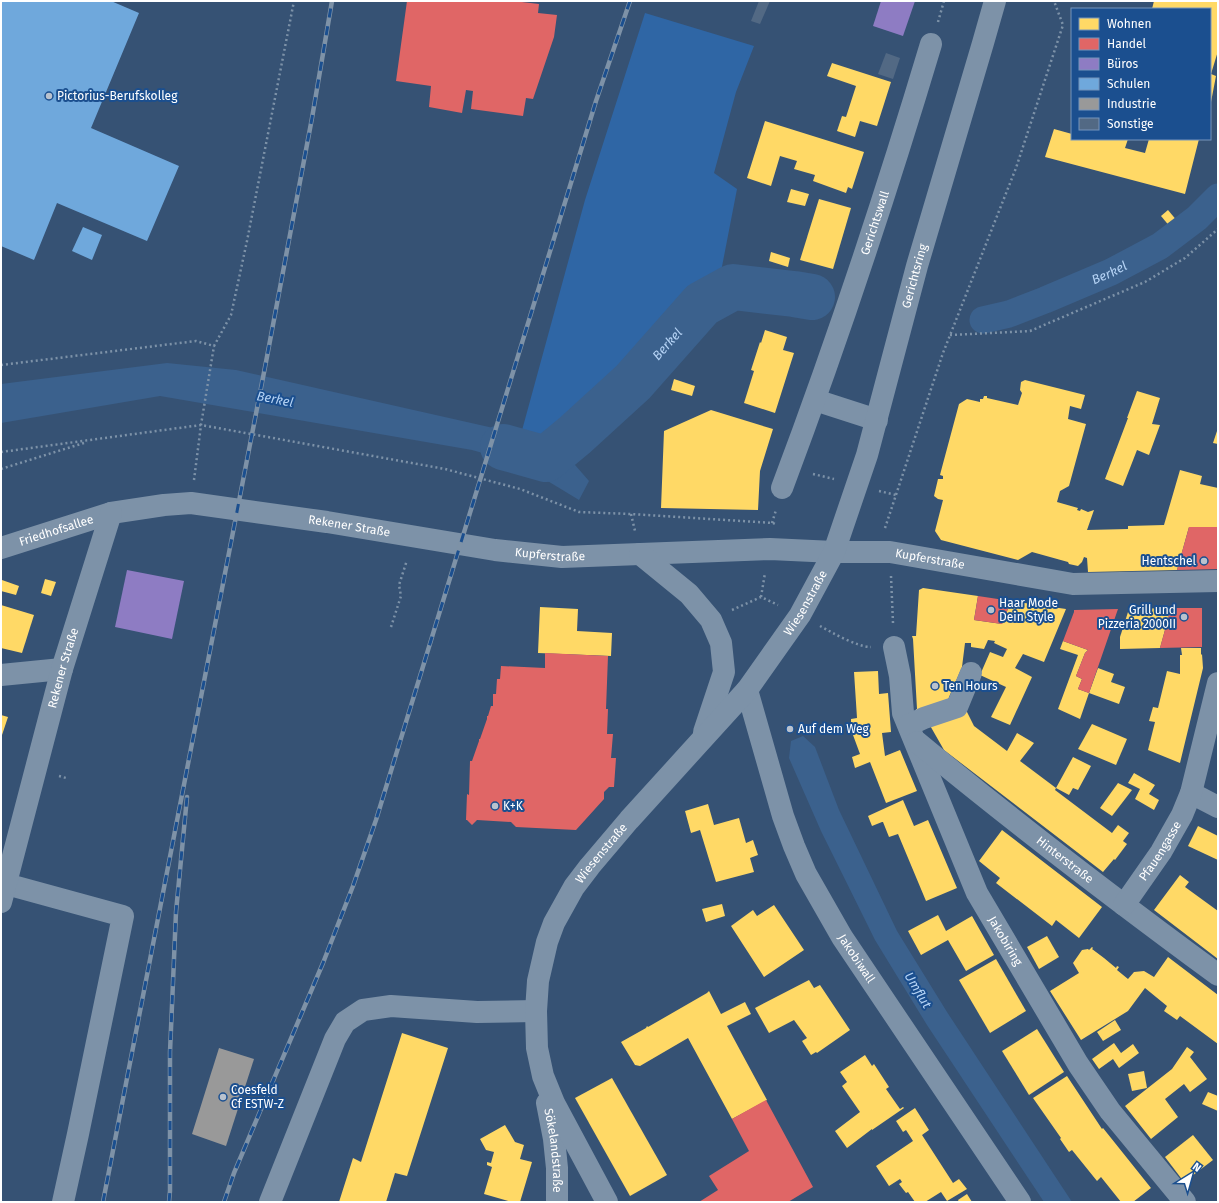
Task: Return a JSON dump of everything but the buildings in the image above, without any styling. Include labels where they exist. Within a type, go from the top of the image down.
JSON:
[{"type":"street","name":"Gerichtsring","points":[[834,552],[867,455],[917,266],[994,1]]},
{"type":"street","name":"Gerichtswall","points":[[782,488],[862,264],[931,44]]},
{"type":"street","points":[[814,400],[877,420]]},
{"type":"street","name":"Rekener Straße","points":[[4,893],[62,669],[111,514],[164,505],[191,503],[327,522],[461,544]]},
{"type":"street","name":"Friedhofsallee","points":[[1,548],[111,514]]},
{"type":"street","name":"Kupferstraße","points":[[461,544],[495,550],[562,557],[770,549],[834,552],[883,552],[1073,584],[1218,581]]},
{"type":"street","name":"Wiesenstraße","points":[[608,1202],[554,1103],[543,1076],[537,1048],[536,1011],[538,981],[547,942],[554,923],[574,887],[590,866],[746,690],[800,615],[834,552]]},
{"type":"street","points":[[640,554],[689,594],[712,620],[721,643],[724,672],[701,741]]},
{"type":"street","name":"Jakobiring","points":[[894,647],[900,676],[903,713],[977,893],[1078,1064],[1110,1111],[1185,1202]]},
{"type":"street","points":[[1,675],[62,669]]},
{"type":"street","points":[[911,733],[924,718],[956,707],[971,673]]},
{"type":"street","name":"Pfauengasse","points":[[1124,905],[1161,852],[1182,815],[1213,729],[1218,683]]},
{"type":"street","name":"Jakobiwall","points":[[746,690],[783,816],[806,874],[842,937],[1020,1202]]},
{"type":"street","name":"Hinterstraße","points":[[911,733],[965,782],[1124,905],[1218,975]]},
{"type":"street","points":[[1191,793],[1218,807]]},
{"type":"street","points":[[4,893],[123,916],[63,1202]]},
{"type":"street","points":[[270,1202],[335,1039],[345,1022],[363,1010],[391,1006],[477,1012],[536,1011]]},
{"type":"street","name":"Sökelandstraße","points":[[543,1076],[554,1139],[557,1168],[557,1202]]},
{"type":"path","points":[[191,503],[214,346],[232,315],[294,1]]},
{"type":"path","points":[[800,615],[840,636],[866,647],[894,647],[883,552],[950,335],[1016,168],[1063,25],[1054,1]]},
{"type":"path","points":[[950,335],[1030,331],[1145,282],[1185,258],[1218,229]]},
{"type":"path","points":[[1,365],[196,341],[214,346]]},
{"type":"path","points":[[1,452],[202,425],[445,469],[520,489],[579,512],[772,523]]},
{"type":"path","points":[[1,469],[95,440]]},
{"type":"path","points":[[391,627],[401,596],[399,586],[414,536]]},
{"type":"path","points":[[712,620],[761,596]]},
{"type":"shaded area","points":[[645,13],[754,46],[736,92],[714,173],[737,189],[719,282],[672,323],[625,376],[555,442],[521,434],[585,200]]},
{"type":"water","points":[[167,363],[236,370],[555,442],[589,481],[579,500],[518,463],[472,450],[160,396],[1,423],[1,384]]},
{"type":"water","name":"Umflut","points":[[803,736],[815,747],[839,810],[897,931],[947,1012],[1072,1202],[1044,1202],[927,1025],[875,940],[821,831],[789,758],[791,741]]},
{"type":"waterway","name":"Berkel","points":[[983,320],[1009,314],[1111,272],[1160,246],[1197,218],[1218,197]]},
{"type":"waterway","name":"Berkel","points":[[503,447],[546,459],[575,435],[633,382],[702,304],[733,287],[812,297]]},
{"type":"railway","points":[[103,1202],[266,362],[312,118],[332,1]]},
{"type":"railway","points":[[224,1202],[234,1173],[323,963],[353,886],[376,820],[596,101],[630,1]]},
{"type":"railway","points":[[169,1202],[170,1052],[176,912],[187,797]]},
{"type":"place","name":"Pictorius-Berufskolleg","points":[[49,96]]},
{"type":"place","name":"Hentschel","points":[[1204,561]]},
{"type":"place","name":"Haar Mode Dein Style","points":[[991,610]]},
{"type":"place","name":"Grill und Pizzeria 2000II","points":[[1184,617]]},
{"type":"place","name":"Ten Hours","points":[[935,686]]},
{"type":"place","name":"Auf dem Weg","points":[[790,729]]},
{"type":"place","name":"K+K","points":[[495,806]]},
{"type":"place","name":"Coesfeld Cf ESTW-Z","points":[[223,1097]]}]
